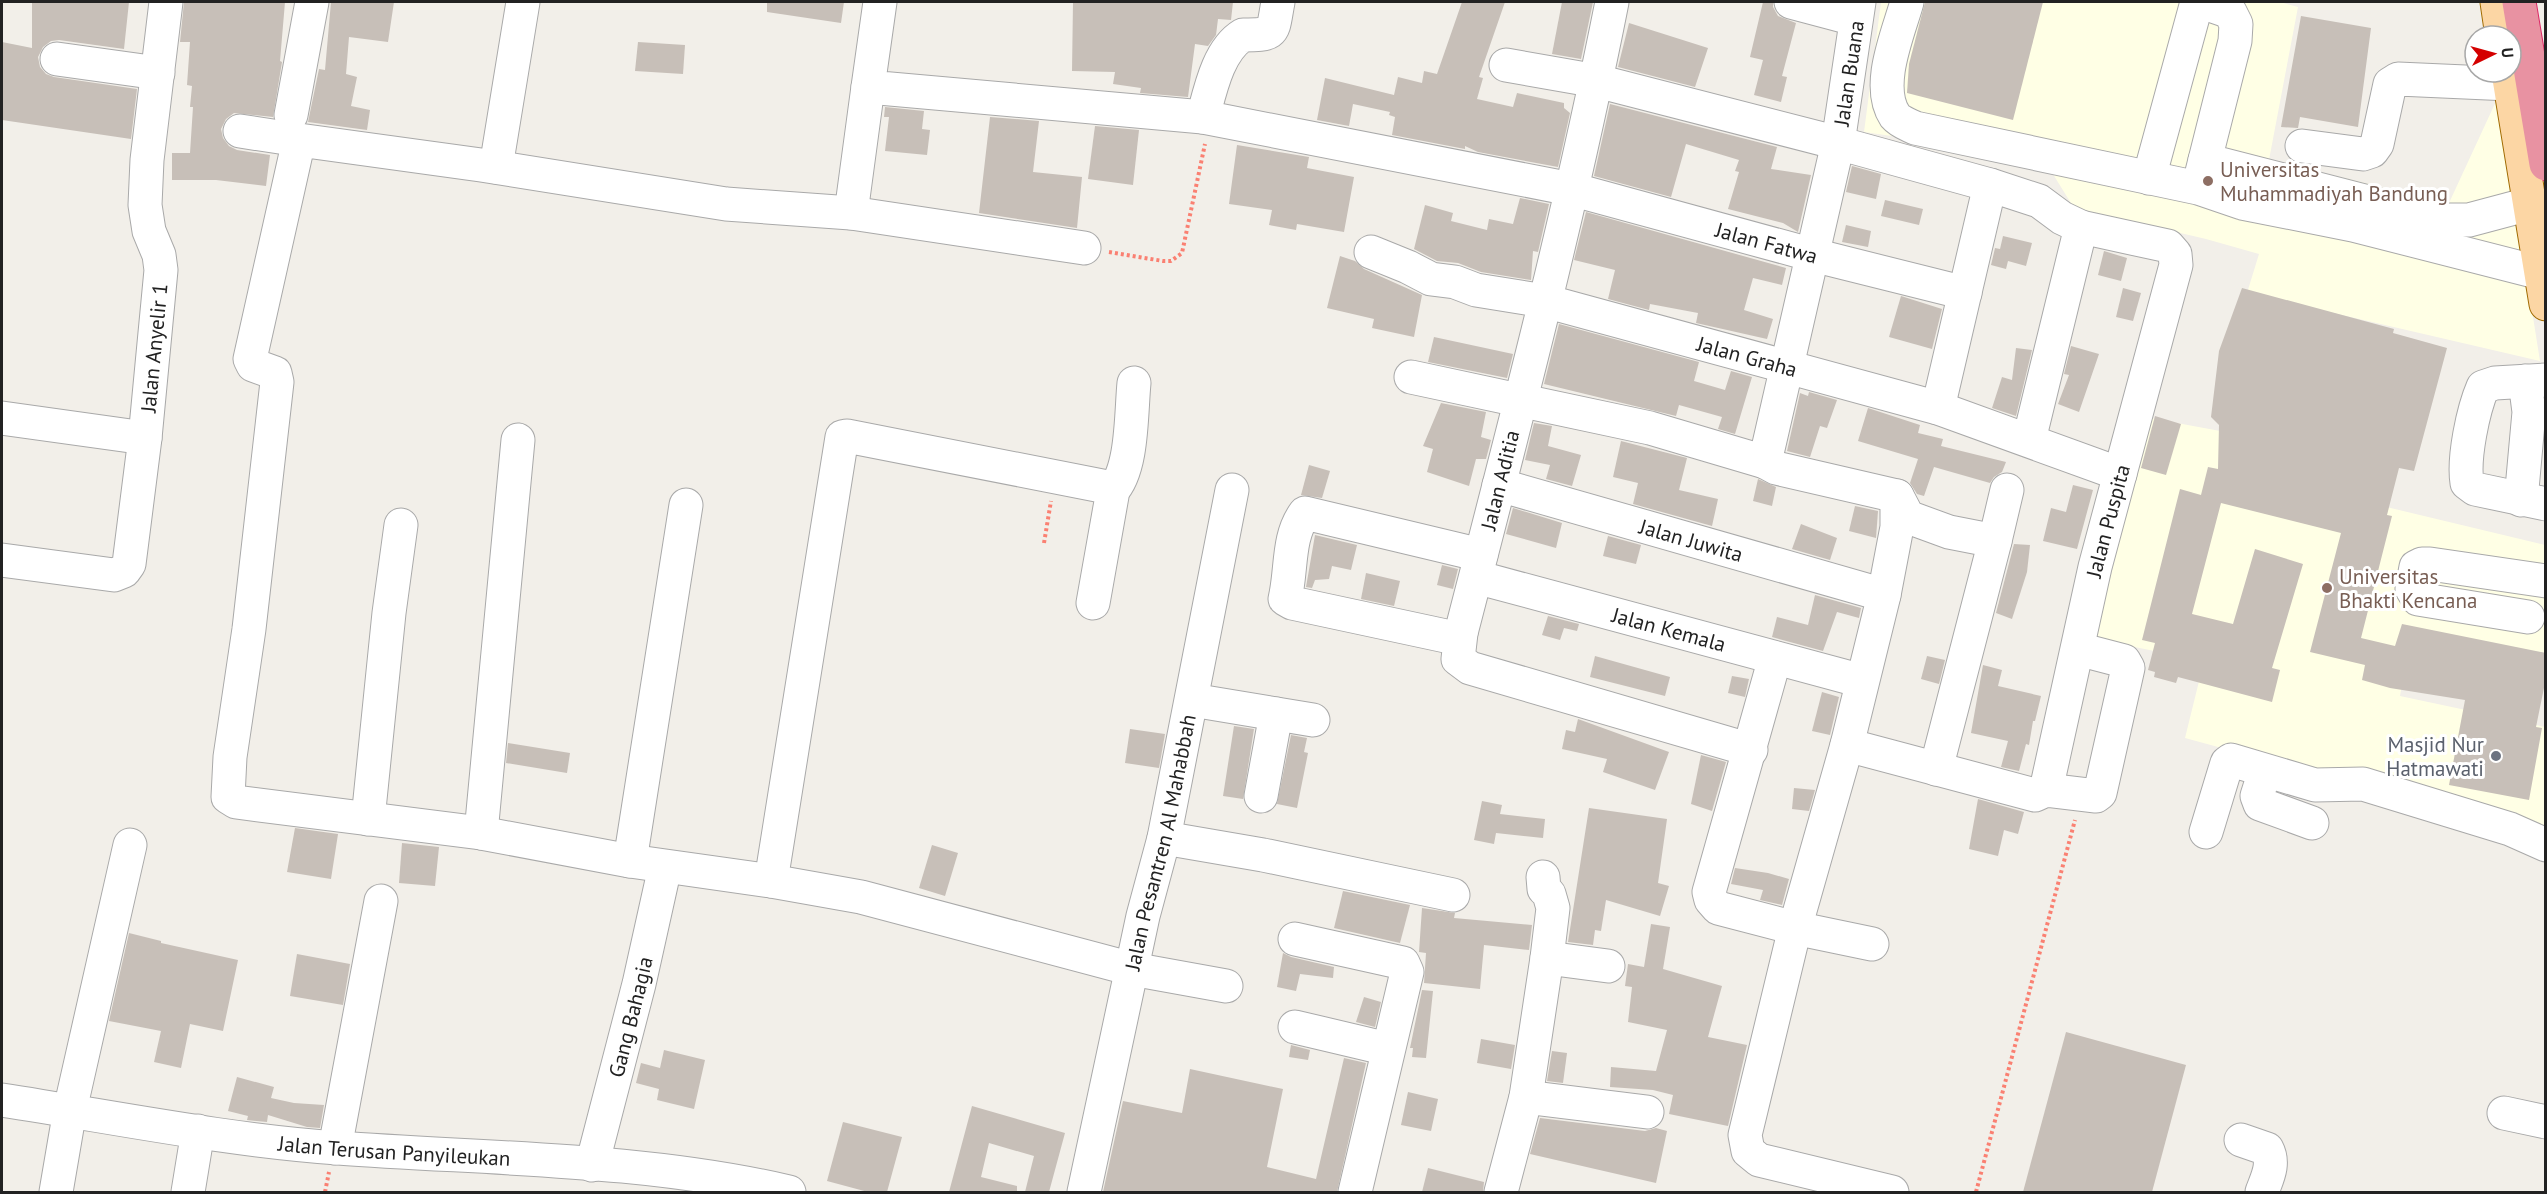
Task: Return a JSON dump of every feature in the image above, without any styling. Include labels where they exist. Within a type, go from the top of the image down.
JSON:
[{"type":"highway","points":[[2519,2],[2546,164]]},
{"type":"main road","points":[[2497,2],[2500,24]]},
{"type":"main road","points":[[2510,84],[2543,288]]},
{"type":"street","name":"Jalan Anyelir 1","points":[[2,560],[114,575],[124,571],[129,564],[145,438],[160,270],[159,255],[149,231],[146,205],[147,160],[166,2]]},
{"type":"street","points":[[312,2],[295,127],[250,359],[253,365],[275,373],[277,382],[249,629],[227,787],[228,797],[236,802],[481,833],[665,867],[771,881],[861,897],[1132,969],[1226,987]]},
{"type":"street","points":[[496,167],[523,2]]},
{"type":"street","points":[[851,213],[880,2]]},
{"type":"street","points":[[1207,118],[1221,62],[1228,49],[1243,35],[1266,35],[1271,31],[1278,2]]},
{"type":"street","name":"Jalan Aditia","points":[[1612,2],[1597,81],[1521,400],[1461,633],[1458,659],[1470,668],[1751,750]]},
{"type":"street","points":[[1791,2],[1857,10]]},
{"type":"street","points":[[1907,2],[1886,80],[1888,102],[1897,118],[1915,128],[2149,178],[2201,174],[2438,220],[2469,220],[2529,204]]},
{"type":"street","points":[[2149,178],[2197,2]]},
{"type":"street","points":[[2201,2],[2230,12],[2236,24],[2235,41],[2201,174]]},
{"type":"street","name":"Jalan Buana","points":[[1765,462],[1838,143],[1857,10]]},
{"type":"street","points":[[57,59],[158,74]]},
{"type":"street","points":[[1506,65],[1597,81],[1990,184],[2039,201],[2062,218],[2081,227],[2029,440]]},
{"type":"street","points":[[2302,146],[2363,154],[2372,152],[2377,144],[2390,84],[2398,79],[2463,78]]},
{"type":"street","name":"Jalan Fatwa","points":[[868,87],[1207,118],[1571,189],[1813,255],[1965,293]]},
{"type":"street","points":[[240,131],[295,127],[496,167],[726,204],[851,213],[1084,248]]},
{"type":"street","points":[[2201,174],[2242,203],[2353,225],[2543,288]]},
{"type":"street","points":[[1938,408],[1990,184]]},
{"type":"street","name":"Jalan Puspita","points":[[2046,790],[2095,567],[2176,265],[2175,254],[2168,246],[2081,227]]},
{"type":"street","name":"Jalan Graha","points":[[1371,252],[1431,279],[1455,282],[1476,290],[1545,301],[1788,365],[1938,408],[2120,474]]},
{"type":"street","points":[[1411,377],[1650,428],[1765,462],[1776,468],[1897,496],[1908,517],[1949,532],[1995,541]]},
{"type":"street","points":[[2535,380],[2529,412],[2533,502],[2475,489],[2467,483],[2465,471],[2477,400],[2483,387],[2495,383],[2535,380]]},
{"type":"street","points":[[1093,603],[1112,490],[1121,477],[1128,446],[1134,383]]},
{"type":"street","points":[[2,418],[145,438]]},
{"type":"street","points":[[771,881],[842,437],[847,436],[1107,487],[1112,490]]},
{"type":"street","points":[[481,833],[518,441]]},
{"type":"street","name":"Jalan Juwita","points":[[1499,485],[1884,595]]},
{"type":"street","name":"Jalan Pesantren Al Mahabbah","points":[[1084,1192],[1132,969],[1164,838],[1232,490]]},
{"type":"street","points":[[1936,769],[2007,490]]},
{"type":"street","points":[[1892,1192],[1759,1160],[1748,1151],[1745,1135],[1796,928],[1847,745],[1884,595],[1897,527],[1897,496]]},
{"type":"street","points":[[630,861],[686,505]]},
{"type":"street","name":"Jalan Kemala","points":[[1461,633],[1455,638],[1292,603],[1285,599],[1290,580],[1294,530],[1305,513],[1775,658],[1862,681]]},
{"type":"street","points":[[368,819],[389,613],[401,525]]},
{"type":"street","points":[[2528,617],[2418,598],[2412,589],[2416,567],[2430,564],[2546,581]]},
{"type":"street","points":[[1847,745],[2035,795],[2046,790],[2092,797],[2100,793],[2128,668],[2124,661],[2078,649]]},
{"type":"street","points":[[1775,658],[1751,750],[1709,892],[1711,900],[1718,908],[1872,944]]},
{"type":"street","points":[[1192,700],[1313,720]]},
{"type":"street","points":[[1261,796],[1276,714]]},
{"type":"street","points":[[2206,832],[2227,763],[2236,760],[2265,771],[2315,784],[2363,784],[2510,829],[2546,845]]},
{"type":"street","points":[[2265,771],[2258,796],[2260,804],[2312,823]]},
{"type":"street","points":[[1164,838],[1263,855],[1452,895]]},
{"type":"street","points":[[56,1192],[70,1110],[130,845]]},
{"type":"street","name":"Gang Bahagia","points":[[576,1174],[639,984],[665,867]]},
{"type":"street","points":[[1501,1192],[1526,1097],[1548,958],[1553,908],[1549,894],[1544,889],[1543,877]]},
{"type":"street","points":[[335,1148],[381,901]]},
{"type":"street","points":[[1295,939],[1403,963],[1407,972],[1355,1192]]},
{"type":"street","points":[[1548,958],[1608,966]]},
{"type":"street","points":[[1295,1027],[1388,1049]]},
{"type":"street","points":[[1526,1097],[1647,1112]]},
{"type":"street","name":"Jalan Terusan Panyileukan","points":[[2,1100],[198,1131],[335,1148],[576,1174],[789,1192]]},
{"type":"street","points":[[2504,1113],[2546,1122]]},
{"type":"street","points":[[188,1192],[198,1131]]},
{"type":"street","points":[[2241,1140],[2267,1149],[2271,1156],[2271,1165],[2262,1192]]},
{"type":"path","points":[[1084,248],[1163,261],[1171,261],[1182,253],[1207,118]]},
{"type":"path","points":[[1044,543],[1056,477]]},
{"type":"path","points":[[1976,1192],[2081,796]]},
{"type":"shaded area","name":"Universitas Muhammadiyah Bandung","points":[[1881,2],[2280,2],[2298,7],[2269,160],[2449,203],[2498,97],[2540,361],[2247,293],[2259,254],[2074,208],[2043,158],[1864,132]]},
{"type":"shaded area","name":"Universitas Bhakti Kencana","points":[[2150,418],[2231,433],[2228,469],[2545,545],[2545,653],[2411,631],[2400,696],[2545,727],[2545,836],[2185,738],[2204,661],[2095,639]]},
{"type":"building","points":[[32,2],[129,2],[124,49],[59,40],[51,41],[43,47],[38,57],[40,67],[46,74],[54,77],[137,89],[131,139],[2,120],[2,42],[32,48]]},
{"type":"building","points":[[184,2],[285,2],[280,61],[282,62],[273,117],[234,113],[226,119],[221,129],[223,138],[229,146],[237,150],[270,155],[266,186],[216,180],[172,180],[172,153],[190,153],[193,107],[190,107],[192,86],[187,85],[190,42],[180,42]]},
{"type":"building","points":[[331,2],[394,2],[388,42],[349,37],[346,74],[357,77],[351,106],[370,110],[367,130],[308,122],[319,69],[325,70]]},
{"type":"building","points":[[767,2],[844,2],[841,23],[767,12]]},
{"type":"building","points":[[1073,2],[1233,2],[1231,20],[1218,19],[1216,35],[1208,46],[1195,44],[1188,97],[1140,93],[1141,88],[1113,84],[1115,72],[1072,71]]},
{"type":"building","points":[[1462,2],[1505,2],[1479,77],[1483,78],[1477,99],[1513,107],[1517,93],[1564,103],[1564,108],[1570,113],[1558,167],[1478,152],[1465,146],[1465,149],[1392,135],[1395,117],[1389,115],[1390,112],[1353,104],[1349,126],[1317,120],[1325,78],[1394,95],[1398,77],[1422,83],[1424,71],[1437,74]]},
{"type":"building","points":[[1562,2],[1593,2],[1581,59],[1552,54]]},
{"type":"building","points":[[1763,2],[1773,2],[1778,16],[1796,23],[1782,76],[1787,77],[1781,102],[1754,95],[1763,60],[1750,57]]},
{"type":"building","points":[[1925,2],[2043,2],[2013,120],[1907,93],[1909,64]]},
{"type":"building","points":[[2301,16],[2371,28],[2358,127],[2300,117],[2298,128],[2281,127]]},
{"type":"building","points":[[1629,23],[1708,48],[1695,87],[1618,67]]},
{"type":"building","points":[[638,42],[685,45],[683,74],[635,71]]},
{"type":"building","points":[[1610,104],[1777,147],[1771,169],[1811,175],[1798,232],[1783,223],[1728,209],[1739,172],[1735,171],[1739,160],[1686,144],[1671,197],[1594,176]]},
{"type":"building","points":[[885,107],[924,111],[922,129],[930,130],[927,155],[885,151],[889,117],[884,117]]},
{"type":"building","points":[[990,117],[1039,121],[1033,172],[1082,177],[1077,228],[979,213]]},
{"type":"building","points":[[1095,126],[1139,130],[1133,185],[1088,179]]},
{"type":"building","points":[[1237,145],[1309,157],[1307,168],[1354,177],[1344,232],[1297,224],[1296,230],[1269,225],[1272,210],[1229,204]]},
{"type":"building","points":[[1852,166],[1881,174],[1876,199],[1846,192]]},
{"type":"building","points":[[1520,198],[1549,204],[1538,252],[1533,251],[1531,280],[1481,272],[1458,263],[1437,261],[1414,249],[1425,205],[1453,213],[1451,221],[1487,230],[1489,219],[1513,224]]},
{"type":"building","points":[[1885,200],[1923,209],[1919,225],[1881,216]]},
{"type":"building","points":[[1586,212],[1786,268],[1782,285],[1753,278],[1744,310],[1773,319],[1767,339],[1696,323],[1698,313],[1650,304],[1649,310],[1608,299],[1615,270],[1574,260]]},
{"type":"building","points":[[1846,225],[1871,231],[1868,247],[1842,242]]},
{"type":"building","points":[[2003,236],[2032,243],[2026,266],[2008,261],[2006,269],[1991,265],[1995,248],[2000,249]]},
{"type":"building","points":[[2104,251],[2127,258],[2121,281],[2098,275]]},
{"type":"building","points":[[1340,256],[1355,261],[1364,269],[1422,295],[1414,337],[1372,328],[1374,319],[1327,308]]},
{"type":"building","points":[[2123,288],[2141,293],[2133,321],[2116,317]]},
{"type":"building","points":[[2242,288],[2394,329],[2393,333],[2447,348],[2414,471],[2399,468],[2387,515],[2392,516],[2361,638],[2395,646],[2402,624],[2546,653],[2546,678],[2536,727],[2542,728],[2529,800],[2449,785],[2465,700],[2390,688],[2362,680],[2365,665],[2310,652],[2341,533],[2221,503],[2192,614],[2233,624],[2255,549],[2303,564],[2272,668],[2280,670],[2272,702],[2178,677],[2176,683],[2154,677],[2155,672],[2148,670],[2155,643],[2142,640],[2180,489],[2201,495],[2208,467],[2218,469],[2219,425],[2211,417],[2219,351]]},
{"type":"building","points":[[1901,296],[1942,309],[1932,349],[1889,337]]},
{"type":"building","points":[[1559,324],[1699,362],[1694,381],[1725,390],[1731,371],[1752,377],[1735,434],[1718,429],[1722,417],[1679,405],[1676,416],[1544,384]]},
{"type":"building","points":[[1434,337],[1513,354],[1507,378],[1428,362]]},
{"type":"building","points":[[2071,346],[2099,354],[2079,412],[2058,404],[2069,375],[2064,374]]},
{"type":"building","points":[[2016,348],[2032,350],[2016,416],[1992,408],[2002,377],[2012,380]]},
{"type":"building","points":[[1809,392],[1837,400],[1827,428],[1820,426],[1810,457],[1787,451],[1800,393],[1808,396]]},
{"type":"building","points":[[1441,403],[1486,412],[1481,437],[1491,440],[1486,459],[1476,459],[1469,486],[1427,472],[1433,449],[1423,446]]},
{"type":"building","points":[[1868,408],[1920,425],[1918,433],[1943,439],[1941,446],[2006,462],[2002,472],[1990,483],[1934,467],[1924,496],[1917,494],[1910,483],[1918,459],[1858,441]]},
{"type":"building","points":[[2155,416],[2181,424],[2166,475],[2141,468]]},
{"type":"building","points":[[1534,423],[1552,426],[1548,446],[1581,455],[1572,486],[1546,479],[1550,465],[1525,460]]},
{"type":"building","points":[[1621,441],[1687,458],[1679,490],[1718,499],[1712,526],[1633,504],[1638,483],[1613,477]]},
{"type":"building","points":[[1309,465],[1330,471],[1322,498],[1301,495]]},
{"type":"building","points":[[1758,479],[1776,487],[1772,506],[1753,501]]},
{"type":"building","points":[[2073,485],[2093,490],[2077,549],[2043,541],[2051,508],[2066,512]]},
{"type":"building","points":[[1855,506],[1878,511],[1876,538],[1849,531]]},
{"type":"building","points":[[1513,508],[1562,523],[1556,548],[1506,534]]},
{"type":"building","points":[[1801,524],[1837,538],[1830,560],[1792,549]]},
{"type":"building","points":[[1315,535],[1357,545],[1351,570],[1332,566],[1329,579],[1315,580],[1312,588],[1306,587]]},
{"type":"building","points":[[1608,536],[1641,545],[1636,564],[1603,556]]},
{"type":"building","points":[[2014,544],[2030,545],[2027,572],[2012,619],[1996,613]]},
{"type":"building","points":[[1442,565],[1458,569],[1453,589],[1437,585]]},
{"type":"building","points":[[1366,573],[1400,581],[1394,606],[1361,599]]},
{"type":"building","points":[[1815,595],[1861,608],[1859,618],[1837,612],[1823,651],[1772,637],[1777,617],[1808,625]]},
{"type":"building","points":[[1548,616],[1579,624],[1577,631],[1564,628],[1560,640],[1542,635]]},
{"type":"building","points":[[1595,656],[1670,677],[1665,696],[1590,677]]},
{"type":"building","points":[[1927,656],[1945,660],[1939,684],[1921,679]]},
{"type":"building","points":[[1983,665],[2002,670],[1998,686],[2041,696],[2035,721],[2033,721],[2029,745],[2026,744],[2019,771],[2001,767],[2008,741],[1971,733]]},
{"type":"building","points":[[1732,676],[1749,679],[1745,697],[1728,693]]},
{"type":"building","points":[[1822,692],[1839,697],[1830,735],[1812,731]]},
{"type":"building","points":[[1578,719],[1669,752],[1655,790],[1603,772],[1607,759],[1562,749],[1566,730],[1575,732]]},
{"type":"building","points":[[1234,726],[1254,729],[1243,799],[1223,796]]},
{"type":"building","points":[[1130,729],[1165,734],[1159,768],[1125,763]]},
{"type":"building","points":[[1291,735],[1307,738],[1304,752],[1308,753],[1297,808],[1277,804]]},
{"type":"building","points":[[508,743],[570,753],[567,773],[506,763]]},
{"type":"building","points":[[1701,755],[1726,762],[1712,811],[1691,804]]},
{"type":"building","points":[[1794,788],[1815,790],[1809,811],[1792,809]]},
{"type":"building","points":[[1978,799],[2024,812],[2018,834],[2004,830],[1998,856],[1969,849]]},
{"type":"building","points":[[1482,801],[1502,805],[1500,814],[1545,819],[1543,838],[1496,833],[1494,844],[1474,840]]},
{"type":"building","points":[[1589,808],[1667,819],[1658,883],[1669,886],[1660,916],[1606,900],[1601,931],[1595,930],[1593,945],[1568,942]]},
{"type":"building","points":[[295,828],[338,834],[331,879],[287,872]]},
{"type":"building","points":[[402,843],[439,847],[435,886],[399,883]]},
{"type":"building","points":[[932,845],[958,853],[945,896],[919,888]]},
{"type":"building","points":[[1735,868],[1789,879],[1782,905],[1760,900],[1763,890],[1731,884]]},
{"type":"building","points":[[1343,891],[1410,905],[1400,943],[1334,928]]},
{"type":"building","points":[[1422,908],[1455,913],[1454,918],[1532,925],[1529,950],[1484,945],[1480,989],[1424,983],[1426,953],[1419,952]]},
{"type":"building","points":[[1651,924],[1670,927],[1663,969],[1722,986],[1708,1037],[1747,1045],[1728,1126],[1669,1114],[1673,1095],[1653,1090],[1610,1087],[1611,1067],[1656,1071],[1667,1030],[1628,1022],[1632,987],[1625,986],[1628,964],[1644,967]]},
{"type":"building","points":[[129,933],[161,941],[161,943],[238,960],[223,1031],[190,1024],[181,1068],[154,1062],[161,1031],[109,1021]]},
{"type":"building","points":[[1283,953],[1334,967],[1333,978],[1300,974],[1296,991],[1277,987]]},
{"type":"building","points":[[297,954],[350,964],[343,1005],[290,996]]},
{"type":"building","points":[[1422,990],[1433,991],[1426,1058],[1412,1057],[1413,1048],[1410,1048]]},
{"type":"building","points":[[1364,997],[1381,1002],[1375,1027],[1356,1022]]},
{"type":"building","points":[[2066,1032],[2186,1065],[2152,1192],[2023,1192]]},
{"type":"building","points":[[1481,1039],[1515,1045],[1511,1069],[1477,1063]]},
{"type":"building","points":[[1291,1045],[1310,1050],[1308,1060],[1289,1057]]},
{"type":"building","points":[[664,1050],[705,1060],[694,1109],[657,1100],[659,1089],[636,1083],[641,1063],[660,1068]]},
{"type":"building","points":[[1552,1051],[1567,1053],[1563,1083],[1547,1081]]},
{"type":"building","points":[[1344,1058],[1366,1063],[1337,1192],[1103,1192],[1123,1101],[1182,1113],[1190,1069],[1283,1089],[1267,1167],[1316,1179]]},
{"type":"building","points":[[237,1077],[274,1087],[271,1098],[294,1103],[324,1105],[320,1128],[307,1127],[268,1115],[267,1122],[247,1120],[248,1116],[228,1111]]},
{"type":"building","points":[[1408,1092],[1438,1099],[1431,1131],[1401,1125]]},
{"type":"building","points":[[972,1106],[1065,1133],[1049,1192],[1025,1192],[1034,1156],[989,1143],[981,1177],[1017,1186],[1017,1192],[949,1192]]},
{"type":"building","points":[[1540,1118],[1645,1131],[1656,1128],[1667,1131],[1656,1183],[1530,1154]]},
{"type":"building","points":[[843,1122],[902,1137],[887,1192],[868,1192],[827,1181]]},
{"type":"building","points":[[1428,1168],[1484,1182],[1483,1192],[1422,1192]]},
{"type":"place","name":"Universitas Muhammadiyah Bandung","points":[[2208,181]]},
{"type":"place","name":"Universitas Bhakti Kencana","points":[[2327,588]]},
{"type":"place","name":"Masjid Nur Hatmawati","points":[[2496,756]]}]
